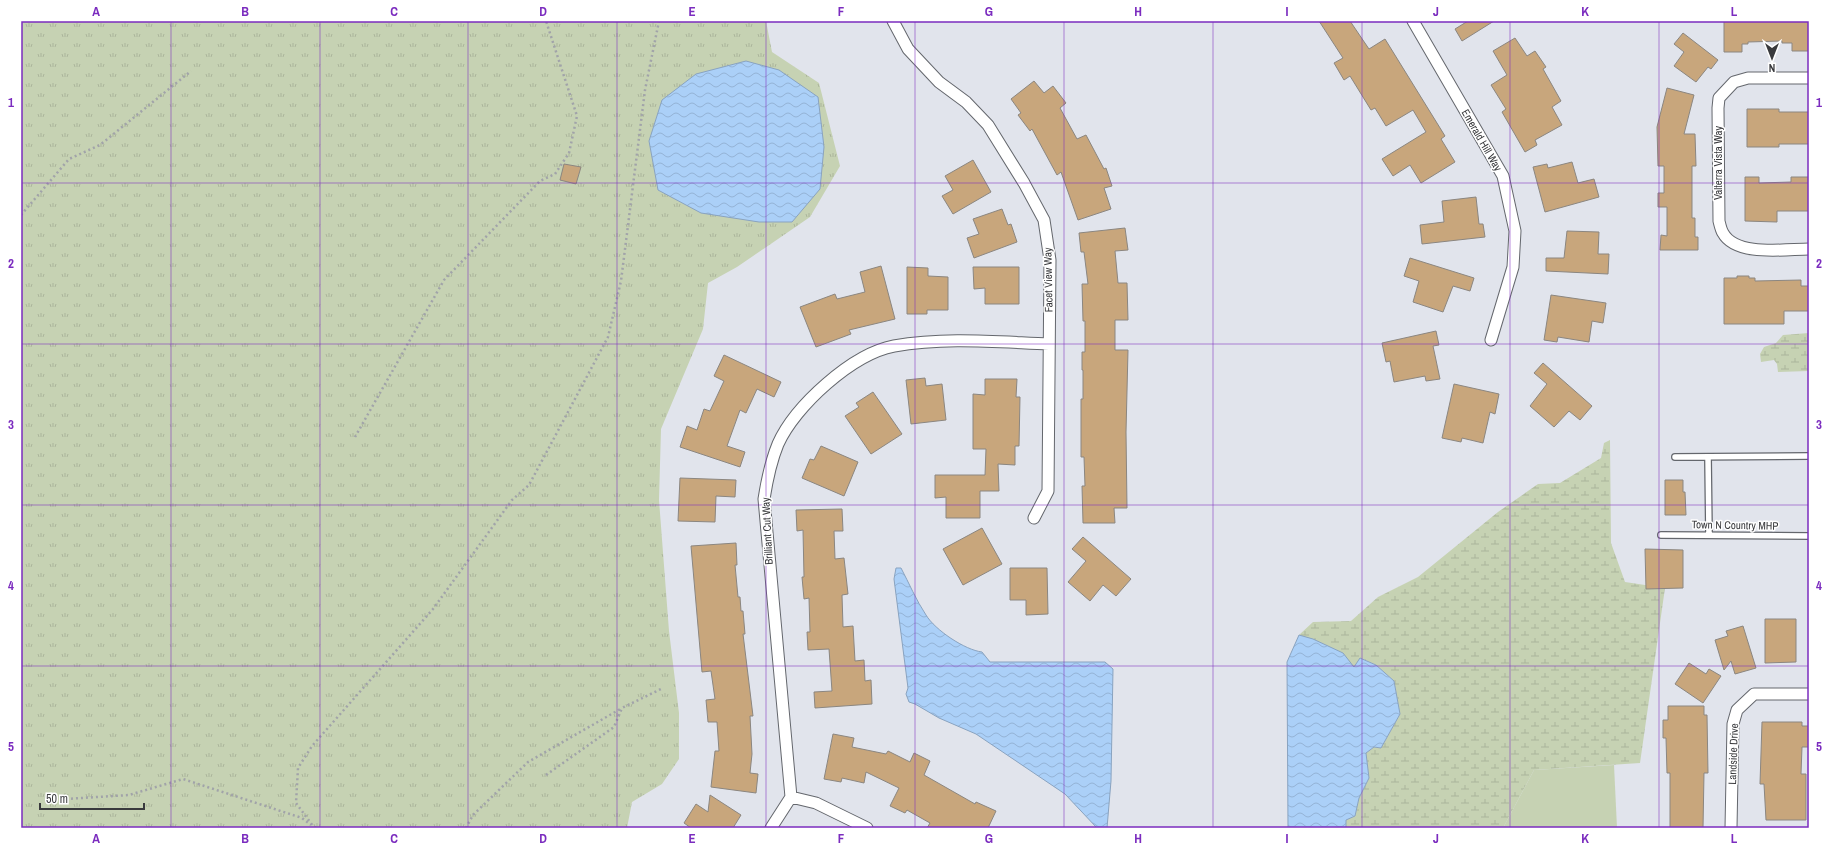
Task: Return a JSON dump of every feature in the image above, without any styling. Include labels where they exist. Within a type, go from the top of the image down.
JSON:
[{"type":"street","name":"Facet View Way","points":[[893,21],[908,49],[938,82],[966,102],[988,125],[1024,183],[1044,220],[1050,260],[1048,344],[1048,492],[1034,518]]},
{"type":"street","name":"Emerald Hill Way","points":[[1413,21],[1503,176],[1514,231],[1513,266],[1491,340]]},
{"type":"street","name":"Valterra Vista Way","points":[[1809,78],[1748,78],[1734,82],[1719,98],[1718,116],[1719,221],[1723,234],[1733,244],[1758,250],[1809,249]]},
{"type":"street","name":"Brilliant Cut Way","points":[[791,797],[764,499],[770,468],[779,443],[792,420],[830,380],[870,355],[892,346],[936,340],[1048,344]]},
{"type":"street","name":"Landside Drive","points":[[1732,828],[1733,724],[1736,710],[1754,694],[1809,694]]},
{"type":"street","points":[[771,828],[791,797],[816,803],[867,828]]},
{"type":"lane","points":[[1675,457],[1809,456]]},
{"type":"lane","points":[[1708,457],[1709,535]]},
{"type":"lane","name":"Town N Country MHP","points":[[1661,535],[1809,536]]},
{"type":"path","points":[[355,438],[444,280],[540,182],[554,174],[569,153],[577,116],[546,21]]},
{"type":"path","points":[[314,827],[296,803],[298,768],[312,746],[433,609],[512,500],[529,485],[608,337],[621,281],[645,90],[659,21]]},
{"type":"path","points":[[21,215],[69,159],[100,145],[190,70]]},
{"type":"path","points":[[466,828],[472,815],[528,762],[622,708],[664,688]]},
{"type":"path","points":[[546,775],[614,727],[622,708]]},
{"type":"path","points":[[66,799],[129,795],[183,779],[302,818],[314,827]]},
{"type":"green space","points":[[21,21],[766,21],[772,52],[819,83],[840,166],[810,217],[737,267],[708,283],[703,329],[661,429],[659,500],[669,631],[679,713],[679,759],[662,784],[632,802],[627,828],[21,828]]},
{"type":"green space","points":[[1809,333],[1809,371],[1778,372],[1777,364],[1774,360],[1761,362],[1760,354],[1764,347],[1776,343],[1783,335]]},
{"type":"green space","points":[[1610,440],[1611,543],[1625,582],[1665,588],[1640,763],[1534,770],[1503,828],[1346,828],[1346,820],[1355,816],[1359,798],[1369,778],[1366,753],[1374,747],[1381,748],[1400,714],[1394,681],[1376,665],[1361,658],[1354,668],[1321,645],[1299,635],[1313,622],[1351,621],[1378,597],[1418,577],[1498,512],[1538,484],[1560,483],[1601,458],[1604,443]]},
{"type":"green space","points":[[1614,765],[1617,828],[1503,828],[1534,770]]},
{"type":"water","points":[[746,61],[779,70],[818,97],[824,147],[820,189],[792,222],[759,222],[701,213],[658,190],[649,141],[662,100],[696,74]]},
{"type":"water","points":[[896,568],[901,568],[922,609],[936,627],[959,643],[982,652],[990,662],[1105,662],[1113,669],[1111,781],[1107,828],[1097,828],[1065,794],[976,734],[939,718],[909,702],[906,694],[908,688],[894,579]]},
{"type":"water","points":[[1299,635],[1313,639],[1343,653],[1354,667],[1360,658],[1376,665],[1394,681],[1400,714],[1381,748],[1374,747],[1366,753],[1369,778],[1359,798],[1355,816],[1346,820],[1346,828],[1288,828],[1287,662]]},
{"type":"building","points":[[1319,21],[1350,21],[1369,49],[1385,39],[1445,136],[1441,139],[1455,162],[1421,183],[1410,165],[1393,176],[1382,159],[1426,132],[1413,110],[1386,126],[1375,108],[1371,110],[1350,76],[1344,80],[1334,63],[1343,58]]},
{"type":"building","points":[[1468,21],[1494,21],[1462,41],[1455,29]]},
{"type":"building","points":[[1724,21],[1809,21],[1809,51],[1792,51],[1792,43],[1782,43],[1782,41],[1748,42],[1748,44],[1742,44],[1742,52],[1724,52]]},
{"type":"building","points":[[1683,33],[1718,60],[1711,69],[1708,67],[1696,82],[1674,66],[1684,52],[1674,44]]},
{"type":"building","points":[[1515,38],[1527,56],[1535,51],[1546,67],[1543,69],[1561,101],[1552,107],[1562,125],[1535,140],[1537,145],[1525,152],[1502,112],[1506,109],[1491,85],[1507,75],[1493,51]]},
{"type":"building","points":[[1034,81],[1044,93],[1053,86],[1066,103],[1060,108],[1077,139],[1086,135],[1104,169],[1106,168],[1112,186],[1104,188],[1111,209],[1078,220],[1061,172],[1057,175],[1032,129],[1030,131],[1018,115],[1021,113],[1011,99]]},
{"type":"building","points":[[1667,88],[1694,95],[1684,134],[1695,134],[1696,166],[1692,166],[1692,218],[1695,218],[1695,237],[1698,237],[1698,250],[1660,250],[1661,235],[1667,236],[1667,207],[1658,207],[1658,193],[1664,193],[1664,166],[1658,166],[1657,127]]},
{"type":"building","points":[[1747,109],[1779,109],[1779,112],[1809,112],[1809,144],[1779,144],[1779,147],[1747,147]]},
{"type":"building","points":[[973,160],[991,192],[953,214],[942,196],[953,190],[945,176]]},
{"type":"building","points":[[1572,162],[1578,183],[1594,179],[1599,197],[1545,212],[1533,167],[1547,164],[1548,168]]},
{"type":"building","points":[[564,164],[581,167],[576,184],[560,180]]},
{"type":"building","points":[[1745,177],[1759,177],[1759,183],[1791,182],[1791,177],[1809,177],[1809,211],[1777,211],[1777,222],[1745,221]]},
{"type":"building","points":[[1476,197],[1479,224],[1483,224],[1485,237],[1422,244],[1420,225],[1444,222],[1442,201]]},
{"type":"building","points":[[1002,209],[1008,225],[1011,224],[1017,242],[974,258],[967,238],[979,234],[973,219]]},
{"type":"building","points":[[1125,228],[1128,250],[1115,251],[1118,283],[1127,283],[1128,320],[1115,320],[1115,350],[1128,350],[1126,432],[1127,508],[1114,508],[1115,523],[1083,523],[1082,486],[1085,486],[1084,457],[1081,457],[1081,399],[1083,399],[1082,352],[1085,352],[1085,321],[1083,321],[1082,284],[1088,284],[1084,252],[1081,252],[1079,233]]},
{"type":"building","points":[[1567,231],[1599,232],[1598,254],[1609,254],[1608,274],[1546,271],[1546,258],[1564,258]]},
{"type":"building","points":[[1410,258],[1474,278],[1470,291],[1453,286],[1443,312],[1413,302],[1419,281],[1404,276]]},
{"type":"building","points":[[881,266],[895,319],[849,330],[851,334],[816,347],[800,307],[835,294],[837,299],[865,292],[860,272]]},
{"type":"building","points":[[907,267],[928,268],[928,276],[948,277],[948,310],[927,310],[927,314],[907,314]]},
{"type":"building","points":[[973,267],[1019,267],[1019,304],[985,304],[985,288],[974,289]]},
{"type":"building","points":[[1737,276],[1749,276],[1749,278],[1755,278],[1755,281],[1801,280],[1801,286],[1809,286],[1809,311],[1784,311],[1784,324],[1724,324],[1724,278],[1737,278]]},
{"type":"building","points":[[1551,295],[1606,303],[1603,323],[1592,321],[1589,342],[1558,337],[1557,342],[1544,340]]},
{"type":"building","points":[[1436,331],[1439,345],[1433,346],[1440,379],[1426,381],[1425,376],[1394,382],[1390,361],[1386,362],[1382,343]]},
{"type":"building","points":[[724,355],[781,382],[774,397],[757,389],[746,413],[740,410],[727,446],[745,452],[740,467],[680,447],[687,426],[697,430],[704,409],[710,411],[724,381],[714,376]]},
{"type":"building","points":[[1543,363],[1592,406],[1580,420],[1569,411],[1554,427],[1530,406],[1547,384],[1534,373]]},
{"type":"building","points":[[925,378],[926,386],[942,384],[946,420],[911,424],[906,380]]},
{"type":"building","points":[[985,379],[1017,379],[1016,397],[1020,397],[1019,446],[1015,446],[1015,465],[998,464],[999,491],[980,491],[980,518],[946,518],[946,497],[935,498],[935,475],[985,475],[986,449],[973,449],[973,394],[985,395]]},
{"type":"building","points":[[1454,384],[1499,394],[1495,414],[1490,412],[1483,443],[1462,438],[1461,442],[1442,438]]},
{"type":"building","points":[[873,392],[902,434],[871,454],[845,416],[859,407],[856,403]]},
{"type":"building","points":[[821,446],[858,462],[844,496],[802,478],[810,459],[814,460]]},
{"type":"building","points":[[680,478],[736,480],[735,497],[716,496],[715,522],[678,521]]},
{"type":"building","points":[[1665,480],[1683,480],[1686,515],[1665,515]]},
{"type":"building","points":[[842,509],[843,531],[834,531],[835,559],[844,558],[848,594],[842,595],[843,627],[853,626],[855,661],[864,660],[865,681],[871,680],[872,704],[815,708],[814,692],[832,691],[829,649],[808,650],[807,632],[810,632],[809,598],[804,599],[802,577],[804,577],[803,530],[797,531],[796,510]]},
{"type":"building","points":[[982,528],[1002,564],[963,585],[943,549]]},
{"type":"building","points":[[1083,537],[1131,579],[1116,596],[1103,585],[1090,601],[1068,582],[1086,561],[1072,549]]},
{"type":"building","points":[[736,543],[737,565],[735,565],[738,597],[740,597],[741,611],[743,611],[745,634],[743,634],[753,716],[750,716],[752,754],[750,773],[758,774],[756,793],[711,787],[715,751],[719,751],[717,722],[708,722],[706,700],[715,699],[711,671],[702,672],[691,546]]},
{"type":"building","points":[[1645,549],[1683,550],[1683,588],[1646,589]]},
{"type":"building","points":[[1010,568],[1047,568],[1048,614],[1026,615],[1026,600],[1010,600]]},
{"type":"building","points":[[1765,619],[1796,619],[1796,662],[1765,663]]},
{"type":"building","points":[[1743,626],[1756,668],[1735,674],[1731,661],[1724,670],[1715,640],[1728,636],[1726,631]]},
{"type":"building","points":[[1689,663],[1706,674],[1709,669],[1721,676],[1703,703],[1675,684]]},
{"type":"building","points":[[1668,706],[1704,706],[1704,715],[1707,715],[1708,773],[1704,773],[1703,828],[1670,828],[1670,773],[1667,773],[1666,738],[1663,738],[1663,720],[1668,720]]},
{"type":"building","points":[[1762,722],[1802,722],[1802,726],[1809,726],[1809,747],[1802,747],[1801,774],[1806,774],[1806,820],[1766,820],[1764,784],[1760,784]]},
{"type":"building","points":[[833,734],[854,738],[852,747],[886,754],[888,751],[910,762],[914,753],[930,761],[924,775],[975,804],[976,802],[996,811],[988,828],[927,828],[930,823],[907,810],[905,813],[890,806],[899,788],[866,772],[864,783],[842,778],[841,782],[824,779]]},
{"type":"building","points":[[710,795],[741,815],[733,828],[691,828],[684,823],[696,804],[708,812]]}]
